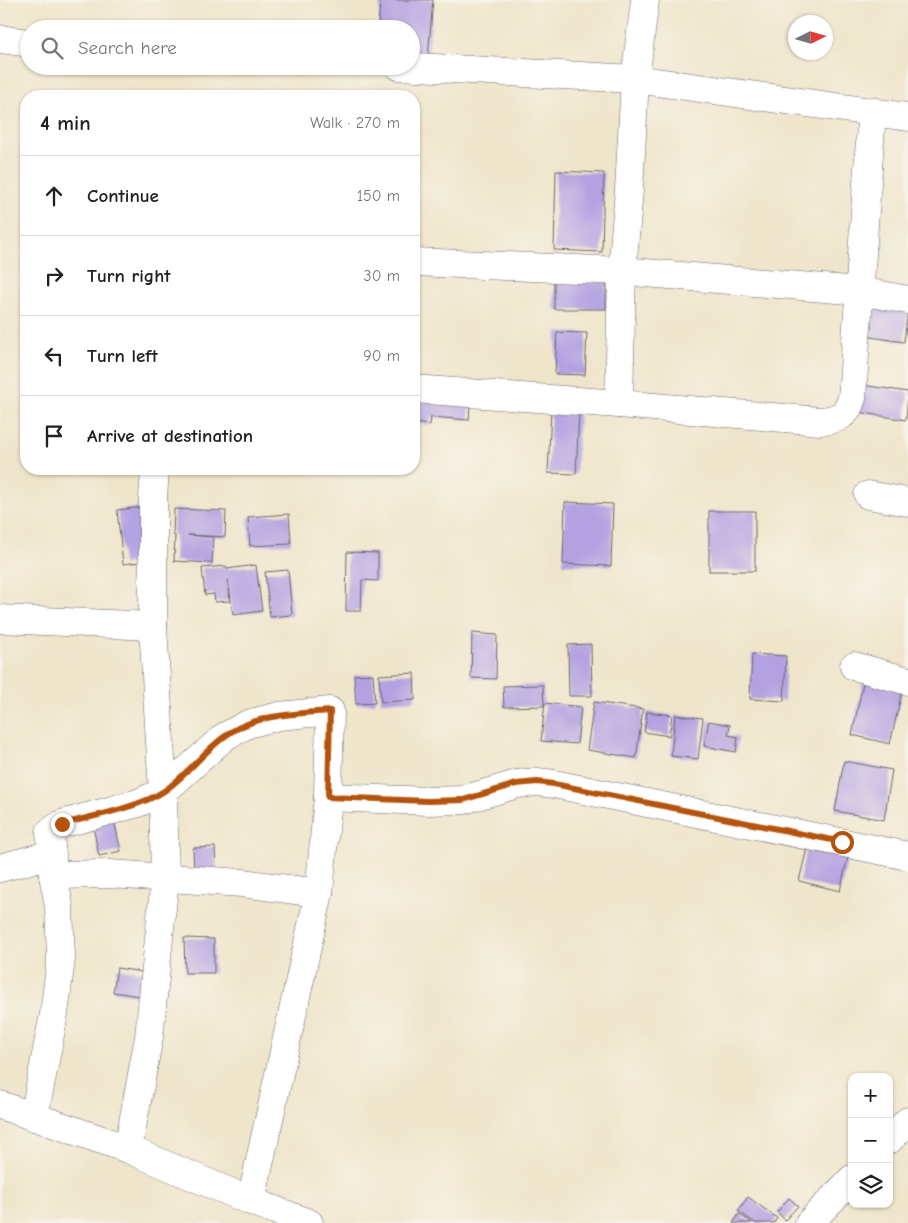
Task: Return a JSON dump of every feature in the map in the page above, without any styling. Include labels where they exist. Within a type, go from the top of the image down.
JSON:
[{"type":"street","points":[[619,404],[622,271],[629,190],[635,79],[645,0]]},
{"type":"street","points":[[0,39],[20,42]]},
{"type":"street","points":[[420,67],[635,79],[908,117]]},
{"type":"street","points":[[420,389],[820,421],[833,420],[844,415],[850,407],[852,398],[872,111]]},
{"type":"street","points":[[420,262],[622,271],[860,291],[908,300]]},
{"type":"street","points":[[128,1149],[149,1037],[165,878],[163,792],[153,626],[155,475]]},
{"type":"street","points":[[868,495],[908,502]]},
{"type":"street","points":[[0,619],[153,626]]},
{"type":"street","points":[[854,666],[908,681]]},
{"type":"street","points":[[34,1117],[54,1014],[61,959],[59,906],[52,865],[50,832],[62,824],[138,803],[163,792],[224,737],[248,724],[279,716],[330,711],[328,797],[319,893],[251,1201]]},
{"type":"street","points":[[328,797],[428,801],[463,800],[516,784],[537,782],[908,856]]},
{"type":"street","points":[[0,868],[52,865],[110,874],[242,883],[319,893]]},
{"type":"street","points":[[0,1106],[128,1149],[251,1201],[309,1223]]},
{"type":"street","points":[[893,1136],[908,1121]]},
{"type":"street","points":[[809,1223],[848,1183]]},
{"type":"building","points":[[380,0],[433,0],[428,57],[420,57],[420,20],[379,20]]},
{"type":"building","points":[[556,171],[604,173],[602,252],[554,250]]},
{"type":"building","points":[[554,281],[606,282],[606,309],[554,309]]},
{"type":"building","points":[[869,302],[908,308],[904,342],[864,336]]},
{"type":"building","points":[[557,332],[587,333],[585,375],[555,374]]},
{"type":"building","points":[[862,385],[908,392],[906,420],[858,412]]},
{"type":"building","points":[[420,398],[470,402],[469,420],[431,417],[430,425],[420,424]]},
{"type":"building","points":[[551,410],[579,412],[576,474],[548,473]]},
{"type":"building","points":[[565,502],[613,504],[611,566],[563,564]]},
{"type":"building","points":[[144,507],[149,561],[123,564],[117,510]]},
{"type":"building","points":[[174,509],[226,511],[225,537],[188,535],[213,537],[212,563],[174,561]]},
{"type":"building","points":[[709,511],[755,511],[755,571],[709,571]]},
{"type":"building","points":[[289,514],[291,544],[250,546],[248,517]]},
{"type":"building","points":[[347,552],[378,553],[378,581],[362,580],[361,611],[346,611]]},
{"type":"building","points":[[256,565],[262,611],[233,615],[228,580],[230,601],[215,602],[214,594],[205,595],[202,568],[226,566],[227,569]]},
{"type":"building","points":[[288,570],[292,615],[270,617],[265,572]]},
{"type":"building","points":[[472,633],[497,635],[496,679],[471,678]]},
{"type":"building","points":[[591,644],[592,696],[569,696],[568,645]]},
{"type":"building","points":[[752,654],[786,656],[784,701],[750,699]]},
{"type":"building","points":[[414,673],[415,700],[381,702],[379,675]]},
{"type":"building","points":[[373,674],[375,703],[356,704],[354,675]]},
{"type":"building","points":[[864,678],[903,687],[890,744],[852,735]]},
{"type":"building","points":[[543,685],[544,706],[504,707],[503,686]]},
{"type":"building","points":[[594,702],[643,709],[636,758],[587,750]]},
{"type":"building","points":[[545,703],[581,707],[577,744],[541,741]]},
{"type":"building","points":[[647,712],[672,715],[669,736],[644,732]]},
{"type":"building","points":[[675,715],[703,718],[698,759],[671,756]]},
{"type":"building","points":[[709,721],[730,725],[728,735],[738,737],[736,752],[704,746]]},
{"type":"building","points":[[844,761],[892,770],[884,820],[835,811]]},
{"type":"building","points":[[113,817],[121,851],[99,856],[92,821]]},
{"type":"building","points":[[215,847],[216,871],[194,872],[193,848]]},
{"type":"building","points":[[807,848],[848,857],[840,891],[799,881]]},
{"type":"building","points":[[184,938],[214,939],[214,973],[185,973]]},
{"type":"building","points":[[117,968],[149,973],[146,997],[113,992]]},
{"type":"building","points":[[748,1197],[777,1218],[774,1223],[755,1223],[738,1211]]},
{"type":"building","points":[[789,1198],[798,1206],[785,1220],[777,1212]]},
{"type":"building","points":[[739,1214],[752,1223],[733,1223]]},
{"type":"route","points":[[62,824],[138,803],[163,792],[224,737],[248,724],[279,716],[330,711],[328,797],[428,801],[463,800],[516,784],[537,782],[842,842]]}]
